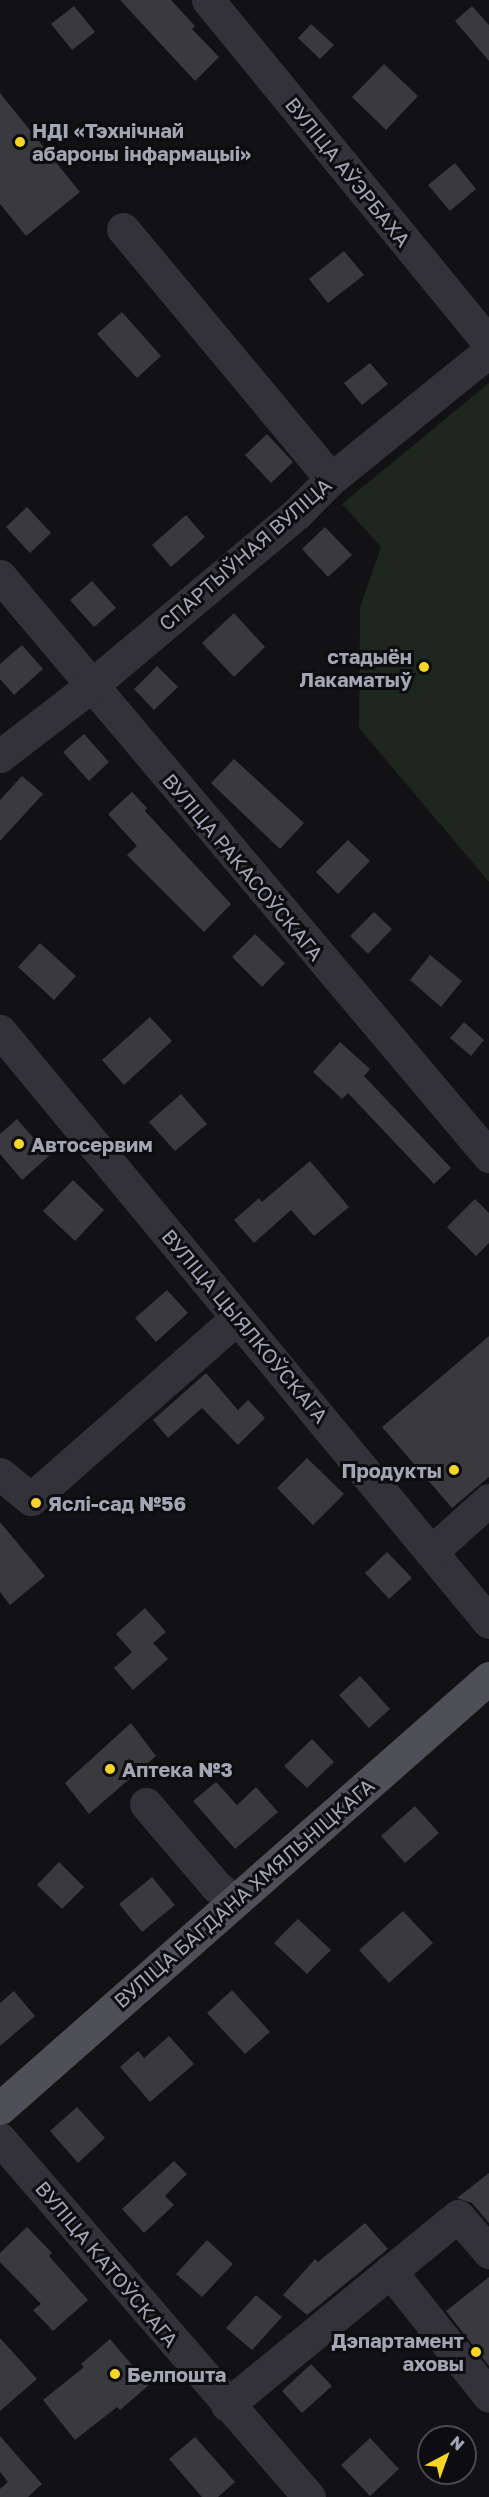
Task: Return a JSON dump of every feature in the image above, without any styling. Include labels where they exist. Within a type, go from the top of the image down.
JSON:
[{"type":"main road","name":"ВУЛІЦА БАГДАНА ХМЯЛЬНІЦКАГА","points":[[0,2108],[489,1678]]},
{"type":"street","name":"ВУЛІЦА АЎЭРБАХА","points":[[208,0],[487,354]]},
{"type":"street","points":[[123,229],[331,479]]},
{"type":"street","name":"СПАРТЫЎНАЯ ВУЛІЦА","points":[[0,756],[91,686],[297,513],[331,479],[487,354]]},
{"type":"street","name":"ВУЛІЦА РАКАСОЎСКАГА","points":[[0,576],[489,1156]]},
{"type":"street","name":"ВУЛІЦА ЦЫЯЛКОЎСКАГА","points":[[0,1031],[489,1622]]},
{"type":"street","points":[[0,1474],[31,1499],[237,1318]]},
{"type":"street","points":[[431,1552],[489,1500]]},
{"type":"street","points":[[146,1804],[216,1886],[235,1901]]},
{"type":"street","name":"ВУЛІЦА КАТОЎСКАГА","points":[[0,2139],[227,2405],[309,2497]]},
{"type":"street","points":[[227,2405],[458,2216],[489,2252]]},
{"type":"street","points":[[390,2271],[489,2396]]},
{"type":"shaded area","name":"стадыён Лакаматыў","points":[[489,383],[489,882],[359,728],[360,607],[381,547],[342,504]]},
{"type":"building","points":[[120,0],[171,0],[195,26],[192,29],[219,57],[195,81]]},
{"type":"building","points":[[74,6],[95,32],[72,50],[51,24]]},
{"type":"building","points":[[472,6],[489,25],[489,61],[455,21]]},
{"type":"building","points":[[311,24],[334,45],[320,59],[298,38]]},
{"type":"building","points":[[384,64],[418,96],[386,130],[352,97]]},
{"type":"building","name":"НДІ «Тэхнічнай абароны інфармацыі»","points":[[0,93],[80,192],[26,236],[0,204]]},
{"type":"building","points":[[455,163],[476,189],[450,211],[428,185]]},
{"type":"building","points":[[344,251],[364,275],[328,303],[309,279]]},
{"type":"building","points":[[122,312],[161,356],[137,378],[97,334]]},
{"type":"building","points":[[370,363],[388,384],[362,405],[344,383]]},
{"type":"building","points":[[267,434],[293,462],[271,483],[245,455]]},
{"type":"building","points":[[27,507],[51,533],[30,553],[6,527]]},
{"type":"building","points":[[186,515],[205,537],[171,567],[152,545]]},
{"type":"building","points":[[325,527],[352,555],[328,577],[302,549]]},
{"type":"building","points":[[92,581],[116,608],[94,627],[70,600]]},
{"type":"building","points":[[234,613],[265,647],[234,677],[202,643]]},
{"type":"building","points":[[22,645],[43,669],[14,695],[0,679],[0,664]]},
{"type":"building","points":[[157,666],[178,687],[154,710],[134,689]]},
{"type":"building","points":[[84,734],[109,762],[89,781],[63,752]]},
{"type":"building","points":[[234,759],[304,823],[280,849],[211,783]]},
{"type":"building","points":[[22,776],[43,794],[0,841],[0,800]]},
{"type":"building","points":[[132,792],[147,808],[145,811],[231,904],[204,932],[127,855],[137,846],[108,814]]},
{"type":"building","points":[[348,840],[370,861],[338,894],[316,872]]},
{"type":"building","points":[[374,912],[392,929],[368,954],[350,936]]},
{"type":"building","points":[[255,934],[285,963],[262,987],[232,957]]},
{"type":"building","points":[[40,943],[76,976],[54,1000],[18,967]]},
{"type":"building","points":[[430,955],[462,981],[441,1007],[410,980]]},
{"type":"building","points":[[150,1017],[172,1041],[124,1085],[102,1060]]},
{"type":"building","points":[[464,1022],[484,1040],[471,1056],[450,1038]]},
{"type":"building","points":[[340,1042],[370,1069],[364,1076],[451,1168],[434,1184],[348,1093],[342,1099],[313,1072]]},
{"type":"building","points":[[181,1094],[207,1124],[175,1151],[149,1122]]},
{"type":"building","name":"Автосервим","points":[[17,1119],[49,1156],[22,1180],[0,1154],[0,1134]]},
{"type":"building","points":[[310,1161],[349,1207],[314,1236],[291,1210],[254,1243],[234,1220],[259,1198],[262,1202]]},
{"type":"building","points":[[73,1180],[104,1210],[75,1241],[43,1211]]},
{"type":"building","points":[[475,1199],[489,1213],[489,1243],[476,1256],[447,1227]]},
{"type":"building","points":[[167,1290],[188,1313],[156,1342],[135,1318]]},
{"type":"building","points":[[489,1336],[489,1477],[452,1508],[382,1427]]},
{"type":"building","points":[[206,1373],[238,1410],[248,1400],[265,1418],[238,1445],[202,1408],[168,1438],[153,1420]]},
{"type":"building","points":[[307,1458],[344,1494],[313,1525],[277,1488]]},
{"type":"building","points":[[0,1522],[45,1576],[10,1605],[0,1592]]},
{"type":"building","points":[[387,1552],[412,1578],[389,1599],[365,1573]]},
{"type":"building","points":[[145,1608],[166,1632],[153,1643],[168,1659],[133,1690],[114,1668],[132,1652],[116,1634]]},
{"type":"building","points":[[360,1676],[390,1709],[369,1728],[339,1695]]},
{"type":"building","name":"Аптека №3","points":[[131,1723],[156,1756],[89,1814],[65,1783]]},
{"type":"building","points":[[312,1739],[334,1762],[307,1788],[284,1766]]},
{"type":"building","points":[[216,1782],[237,1805],[256,1787],[278,1812],[235,1849],[193,1801]]},
{"type":"building","points":[[415,1806],[439,1833],[405,1863],[381,1836]]},
{"type":"building","points":[[59,1862],[84,1887],[62,1909],[37,1885]]},
{"type":"building","points":[[152,1877],[175,1905],[142,1932],[119,1904]]},
{"type":"building","points":[[403,1911],[433,1943],[389,1983],[359,1950]]},
{"type":"building","points":[[298,1919],[331,1950],[307,1974],[274,1943]]},
{"type":"building","points":[[232,1990],[270,2032],[245,2054],[207,2013]]},
{"type":"building","points":[[14,1991],[35,2016],[0,2046],[0,2003]]},
{"type":"building","points":[[169,2036],[194,2064],[150,2102],[120,2067],[138,2051],[144,2058]]},
{"type":"building","points":[[77,2107],[105,2138],[78,2163],[50,2131]]},
{"type":"building","points":[[174,2161],[187,2174],[165,2196],[174,2205],[144,2233],[122,2209]]},
{"type":"building","points":[[489,2173],[489,2223],[472,2203],[457,2198]]},
{"type":"building","points":[[365,2223],[388,2249],[307,2315],[283,2295],[315,2259],[318,2262]]},
{"type":"building","points":[[27,2227],[52,2253],[49,2256],[88,2300],[53,2331],[33,2310],[41,2304],[0,2262],[0,2253]]},
{"type":"building","points":[[207,2240],[233,2264],[202,2297],[176,2274]]},
{"type":"building","name":"Дэпартамент аховы","points":[[489,2277],[489,2366],[446,2311]]},
{"type":"building","points":[[256,2295],[282,2317],[252,2350],[226,2328]]},
{"type":"building","points":[[0,2338],[37,2379],[0,2411]]},
{"type":"building","points":[[110,2339],[149,2385],[120,2410],[117,2407],[75,2440],[43,2400],[84,2367],[81,2364]]},
{"type":"building","points":[[311,2364],[332,2386],[302,2413],[282,2391]]},
{"type":"building","points":[[0,2436],[42,2484],[28,2497],[0,2497],[0,2489],[8,2482],[0,2472]]},
{"type":"building","points":[[195,2437],[235,2482],[218,2497],[202,2497],[169,2459]]},
{"type":"building","points":[[370,2438],[399,2469],[370,2496],[341,2465]]},
{"type":"place","name":"НДІ «Тэхнічнай абароны інфармацыі»","points":[[20,142]]},
{"type":"place","name":"стадыён Лакаматыў","points":[[424,667]]},
{"type":"place","name":"Автосервим","points":[[19,1144]]},
{"type":"place","name":"Продукты","points":[[454,1470]]},
{"type":"place","name":"Яслі-сад №56","points":[[36,1503]]},
{"type":"place","name":"Аптека №3","points":[[110,1769]]},
{"type":"place","name":"Дэпартамент аховы","points":[[476,2352]]},
{"type":"place","name":"Белпошта","points":[[115,2374]]}]
